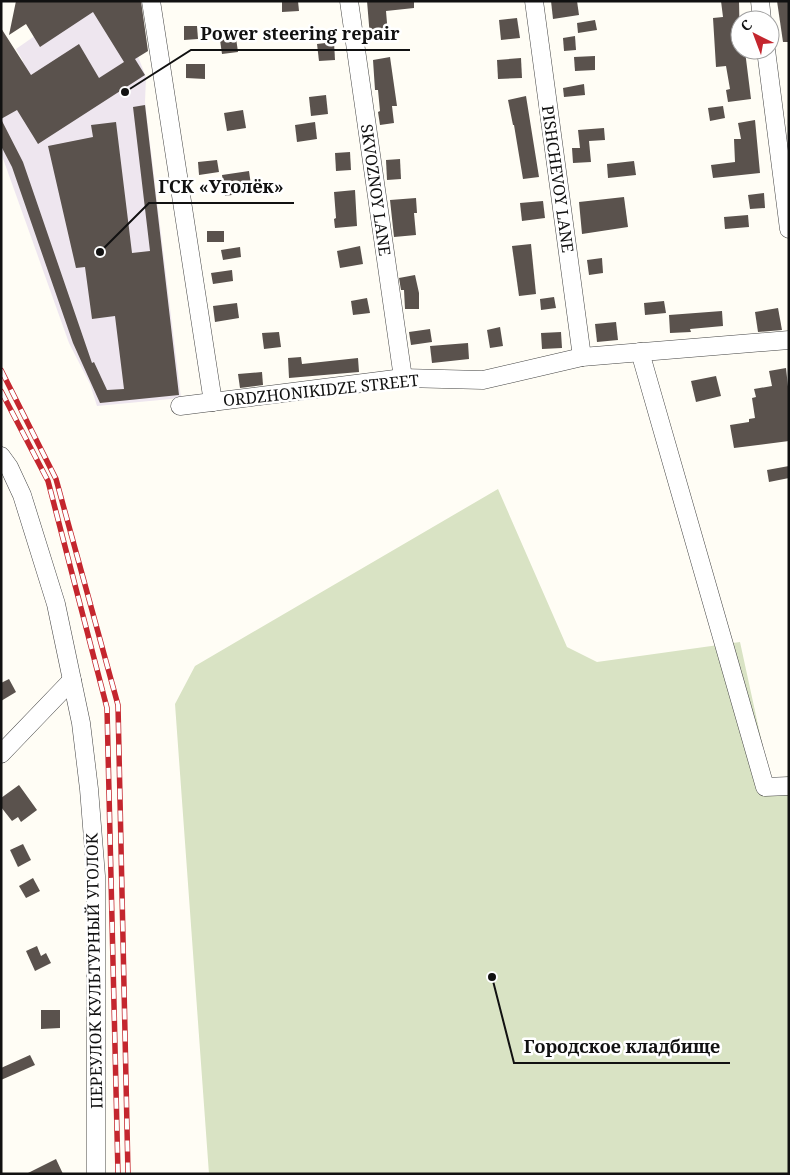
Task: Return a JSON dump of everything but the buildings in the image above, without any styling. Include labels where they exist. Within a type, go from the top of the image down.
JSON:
[{"type":"street","points":[[151,1],[213,402]]},
{"type":"street","name":"SKVOZNOY LANE","points":[[349,1],[403,378]]},
{"type":"street","name":"PISHCHEVOY LANE","points":[[534,1],[582,357]]},
{"type":"street","points":[[767,60],[789,229]]},
{"type":"street","name":"ORDZHONIKIDZE STREET","points":[[180,406],[403,378],[484,380],[582,357],[789,340]]},
{"type":"street","points":[[640,352],[765,787],[789,786]]},
{"type":"street","name":"ПЕРЕУЛОК КУЛЬТУРНЫЙ УГОЛОК","points":[[1,456],[9,467],[25,504],[56,604],[81,723],[90,789],[96,876],[96,1174]]},
{"type":"street","points":[[1,754],[72,680]]},
{"type":"shaded area","points":[[85,1],[137,54],[146,77],[145,102],[181,398],[97,406],[90,384],[69,343],[1,153],[1,76],[23,61],[16,49]]},
{"type":"green space","points":[[498,489],[567,647],[597,662],[740,642],[770,780],[789,776],[789,1174],[209,1174],[175,704],[195,666]]},
{"type":"railway","points":[[1,370],[56,479],[118,705],[128,1174]]},
{"type":"railway","points":[[1,391],[48,481],[107,708],[118,1174]]},
{"type":"place","name":"Power steering repair","points":[[125,92]]},
{"type":"place","name":"ГСК «Уголёк»","points":[[100,252]]},
{"type":"place","name":"Городское кладбище","points":[[492,977]]}]
